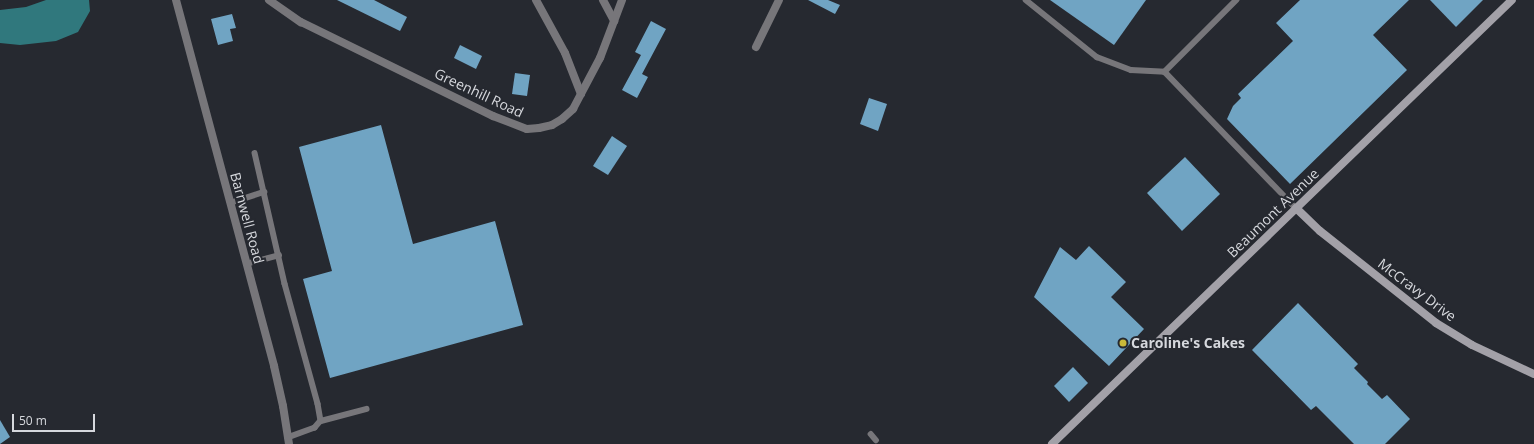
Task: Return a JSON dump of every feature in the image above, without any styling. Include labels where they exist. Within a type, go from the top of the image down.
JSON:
[{"type":"street","name":"Barnwell Road","points":[[176,0],[274,366],[289,441]]},
{"type":"street","name":"Greenhill Road","points":[[269,0],[301,22],[516,126],[527,129],[552,125],[568,115],[600,58],[622,0]]},
{"type":"street","points":[[536,0],[565,53],[581,94]]},
{"type":"street","points":[[603,0],[614,21]]},
{"type":"street","points":[[756,47],[779,0]]},
{"type":"street","name":"Beaumont Avenue","points":[[1052,444],[1512,0]]},
{"type":"street","name":"McCravy Drive","points":[[1296,208],[1326,235],[1436,323],[1472,345],[1534,374]]},
{"type":"lane","points":[[1026,0],[1097,57],[1131,70],[1165,72],[1296,208]]},
{"type":"lane","points":[[1165,72],[1237,0]]},
{"type":"lane","points":[[255,153],[321,421]]},
{"type":"lane","points":[[230,203],[264,192]]},
{"type":"lane","points":[[246,264],[279,255]]},
{"type":"lane","points":[[289,441],[315,428],[321,421],[366,409]]},
{"type":"lane","points":[[871,434],[876,440]]},
{"type":"water","points":[[46,0],[89,0],[90,11],[78,32],[56,41],[20,45],[0,43],[0,10],[26,7]]},
{"type":"building","points":[[337,0],[374,0],[407,17],[400,31]]},
{"type":"building","points":[[808,0],[828,0],[840,5],[835,14]]},
{"type":"building","points":[[1050,0],[1146,0],[1114,45]]},
{"type":"building","points":[[1300,0],[1409,0],[1373,35],[1407,70],[1290,184],[1227,119],[1233,106],[1241,98],[1238,94],[1293,41],[1276,23]]},
{"type":"building","points":[[1430,0],[1483,0],[1456,27]]},
{"type":"building","points":[[232,14],[236,28],[230,29],[233,41],[218,45],[211,19]]},
{"type":"building","points":[[651,21],[666,29],[642,74],[648,77],[637,98],[622,90],[641,55],[635,52]]},
{"type":"building","points":[[460,45],[482,56],[476,69],[454,58]]},
{"type":"building","points":[[515,73],[530,75],[527,96],[512,94]]},
{"type":"building","points":[[869,98],[887,104],[878,131],[860,124]]},
{"type":"building","points":[[381,125],[413,244],[495,221],[523,325],[330,378],[303,279],[332,271],[299,147]]},
{"type":"building","points":[[612,136],[627,146],[608,175],[593,166]]},
{"type":"building","points":[[1185,157],[1220,194],[1182,231],[1147,193]]},
{"type":"building","points":[[1089,246],[1126,282],[1111,297],[1144,329],[1109,366],[1034,297],[1060,247],[1076,260]]},
{"type":"building","points":[[1298,303],[1358,364],[1354,368],[1368,382],[1367,384],[1382,399],[1387,395],[1410,419],[1385,444],[1354,444],[1316,406],[1311,410],[1252,350]]},
{"type":"building","points":[[1073,367],[1088,383],[1069,402],[1054,386]]},
{"type":"building","points":[[0,420],[10,437],[0,444]]},
{"type":"place","name":"Caroline's Cakes","points":[[1123,343]]}]
